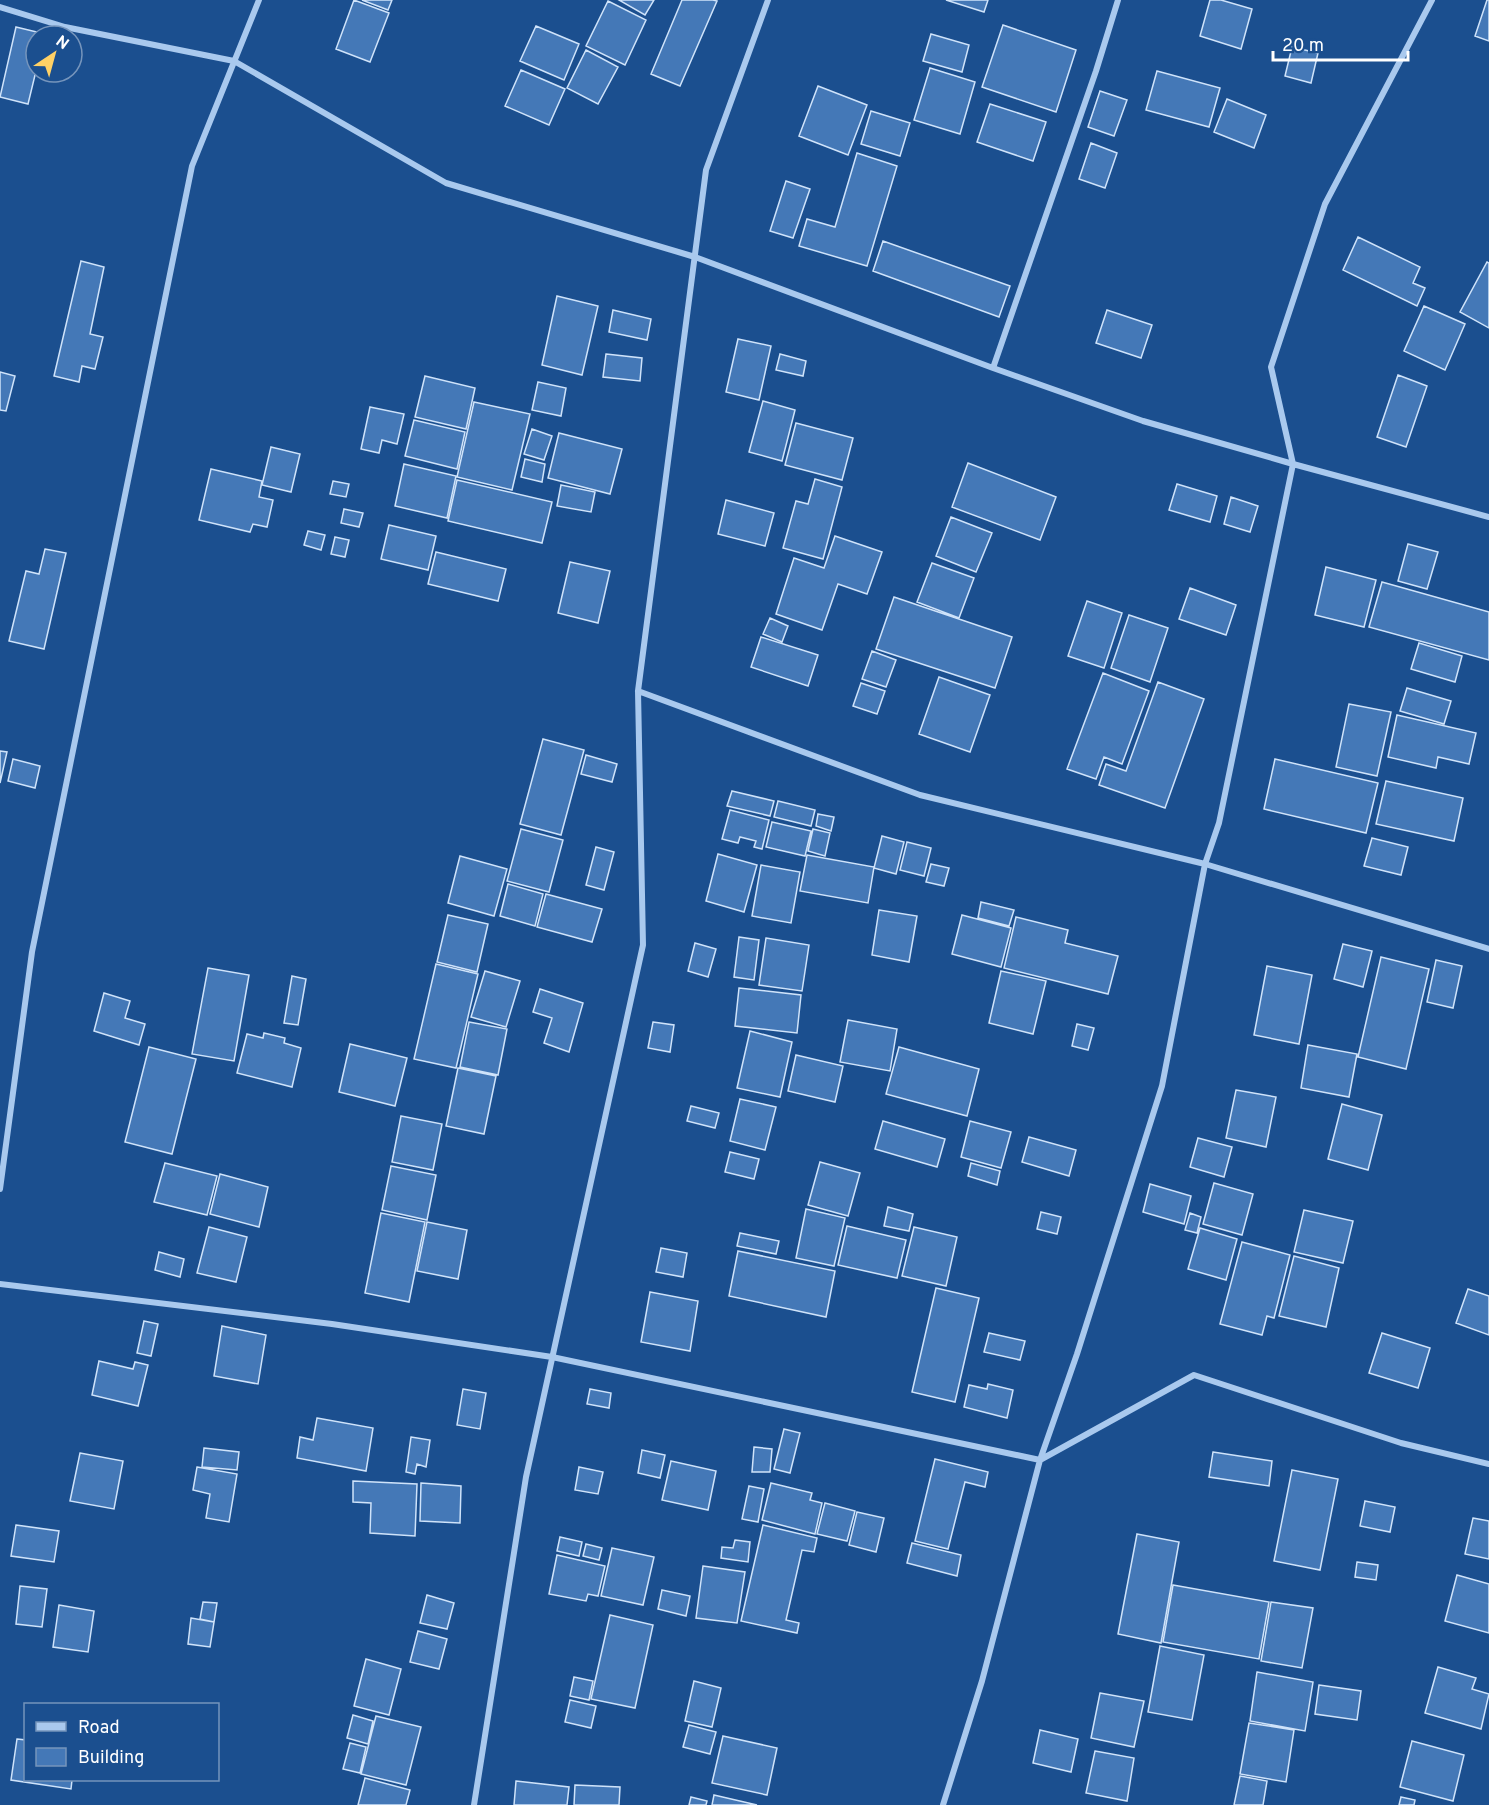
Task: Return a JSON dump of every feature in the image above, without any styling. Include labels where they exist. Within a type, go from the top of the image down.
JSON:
[{"type":"street","points":[[0,1189],[32,952],[192,166],[259,0]]},
{"type":"street","points":[[474,1805],[526,1477],[643,945],[638,691],[706,170],[768,0]]},
{"type":"street","points":[[993,368],[1096,71],[1118,0]]},
{"type":"street","points":[[943,1805],[982,1681],[1040,1460],[1077,1354],[1162,1086],[1205,864],[1219,823],[1293,464],[1271,367],[1325,204],[1432,0]]},
{"type":"street","points":[[0,7],[64,27],[234,61],[446,183],[695,257],[1143,421],[1489,517]]},
{"type":"street","points":[[638,691],[920,795],[1205,864],[1489,949]]},
{"type":"street","points":[[0,1284],[332,1324],[552,1357],[1040,1460],[1194,1375],[1401,1443],[1489,1464]]},
{"type":"building","points":[[354,0],[389,13],[370,62],[336,49]]},
{"type":"building","points":[[362,0],[392,0],[388,10]]},
{"type":"building","points":[[619,0],[654,0],[645,15]]},
{"type":"building","points":[[682,0],[717,1],[680,86],[651,74]]},
{"type":"building","points":[[946,0],[988,0],[984,12]]},
{"type":"building","points":[[1210,0],[1221,0],[1252,9],[1241,49],[1200,36]]},
{"type":"building","points":[[1487,0],[1489,0],[1489,41],[1475,36]]},
{"type":"building","points":[[608,1],[646,20],[625,65],[586,46]]},
{"type":"building","points":[[1003,25],[1076,50],[1056,112],[982,87]]},
{"type":"building","points":[[536,26],[579,44],[564,80],[520,61]]},
{"type":"building","points":[[16,27],[24,29],[24,84],[33,84],[28,104],[0,97]]},
{"type":"building","points":[[931,34],[969,45],[962,72],[923,61]]},
{"type":"building","points":[[1292,47],[1318,53],[1311,83],[1285,76]]},
{"type":"building","points":[[586,50],[618,67],[598,104],[567,88]]},
{"type":"building","points":[[930,68],[975,82],[960,134],[914,120]]},
{"type":"building","points":[[521,70],[565,89],[549,125],[505,106]]},
{"type":"building","points":[[1157,71],[1220,88],[1209,127],[1146,110]]},
{"type":"building","points":[[818,86],[867,105],[848,155],[799,136]]},
{"type":"building","points":[[1100,91],[1127,100],[1114,136],[1088,127]]},
{"type":"building","points":[[1227,99],[1266,115],[1254,148],[1214,132]]},
{"type":"building","points":[[990,104],[1046,122],[1033,161],[977,142]]},
{"type":"building","points":[[871,111],[910,123],[900,156],[861,144]]},
{"type":"building","points":[[1091,143],[1117,153],[1105,188],[1079,179]]},
{"type":"building","points":[[857,153],[897,166],[867,266],[799,246],[807,219],[835,227]]},
{"type":"building","points":[[786,181],[810,189],[793,238],[770,231]]},
{"type":"building","points":[[1358,237],[1420,267],[1413,283],[1425,288],[1417,306],[1343,270]]},
{"type":"building","points":[[883,241],[1010,286],[999,317],[873,271]]},
{"type":"building","points":[[81,261],[104,267],[90,334],[103,337],[95,369],[82,366],[79,382],[54,376]]},
{"type":"building","points":[[1487,262],[1489,263],[1489,328],[1460,312]]},
{"type":"building","points":[[557,296],[598,306],[582,375],[542,365]]},
{"type":"building","points":[[1424,306],[1465,324],[1445,370],[1404,351]]},
{"type":"building","points":[[613,310],[651,319],[647,340],[609,332]]},
{"type":"building","points":[[1107,310],[1152,325],[1141,358],[1096,343]]},
{"type":"building","points":[[738,339],[771,346],[759,400],[726,392]]},
{"type":"building","points":[[606,354],[642,358],[640,381],[603,377]]},
{"type":"building","points":[[780,354],[806,361],[803,376],[776,370]]},
{"type":"building","points":[[0,372],[15,376],[6,411],[0,410]]},
{"type":"building","points":[[1398,375],[1427,386],[1406,447],[1377,437]]},
{"type":"building","points":[[425,376],[475,388],[466,429],[415,417]]},
{"type":"building","points":[[538,382],[566,388],[561,416],[532,410]]},
{"type":"building","points":[[763,401],[795,410],[782,461],[749,452]]},
{"type":"building","points":[[474,402],[530,414],[512,490],[457,477]]},
{"type":"building","points":[[370,407],[404,414],[397,444],[382,440],[379,453],[361,449]]},
{"type":"building","points":[[414,420],[465,432],[457,469],[405,456]]},
{"type":"building","points":[[796,423],[853,438],[842,480],[785,465]]},
{"type":"building","points":[[532,429],[552,436],[544,460],[524,454]]},
{"type":"building","points":[[559,433],[622,449],[610,494],[548,478]]},
{"type":"building","points":[[271,447],[300,454],[291,492],[262,485]]},
{"type":"building","points":[[525,459],[545,464],[542,482],[521,477]]},
{"type":"building","points":[[968,463],[1056,497],[1040,540],[952,507]]},
{"type":"building","points":[[404,464],[456,476],[447,518],[395,506]]},
{"type":"building","points":[[211,469],[262,481],[259,497],[273,500],[267,527],[253,524],[250,532],[199,520]]},
{"type":"building","points":[[815,479],[842,487],[823,559],[783,548],[796,501],[808,504]]},
{"type":"building","points":[[457,480],[552,502],[542,543],[448,521]]},
{"type":"building","points":[[333,481],[349,484],[346,497],[330,494]]},
{"type":"building","points":[[1177,484],[1217,496],[1210,522],[1169,510]]},
{"type":"building","points":[[561,485],[595,492],[591,512],[557,506]]},
{"type":"building","points":[[1231,497],[1258,506],[1250,532],[1224,524]]},
{"type":"building","points":[[726,500],[774,513],[765,546],[718,534]]},
{"type":"building","points":[[344,509],[363,513],[359,527],[341,523]]},
{"type":"building","points":[[951,517],[992,533],[976,572],[936,556]]},
{"type":"building","points":[[389,525],[436,536],[428,570],[381,559]]},
{"type":"building","points":[[308,531],[325,535],[321,550],[304,545]]},
{"type":"building","points":[[835,536],[882,552],[867,594],[838,584],[822,630],[776,614],[794,558],[824,568]]},
{"type":"building","points":[[335,537],[349,540],[345,557],[331,554]]},
{"type":"building","points":[[1408,544],[1438,552],[1427,589],[1398,581]]},
{"type":"building","points":[[45,549],[66,553],[44,649],[9,641],[26,571],[39,574]]},
{"type":"building","points":[[436,552],[506,569],[498,601],[428,584]]},
{"type":"building","points":[[570,562],[610,571],[598,623],[558,613]]},
{"type":"building","points":[[932,563],[974,578],[959,618],[917,602]]},
{"type":"building","points":[[1326,567],[1376,580],[1364,627],[1315,615]]},
{"type":"building","points":[[1382,582],[1489,612],[1489,660],[1369,627]]},
{"type":"building","points":[[1190,588],[1236,605],[1226,635],[1179,619]]},
{"type":"building","points":[[894,597],[1012,637],[995,688],[876,649]]},
{"type":"building","points":[[1087,601],[1122,613],[1104,668],[1068,656]]},
{"type":"building","points":[[1129,615],[1168,628],[1150,682],[1111,668]]},
{"type":"building","points":[[770,618],[788,626],[782,642],[763,634]]},
{"type":"building","points":[[761,637],[818,655],[808,686],[751,667]]},
{"type":"building","points":[[1419,643],[1462,656],[1455,682],[1411,669]]},
{"type":"building","points":[[872,651],[896,660],[886,687],[862,679]]},
{"type":"building","points":[[1103,673],[1149,691],[1122,764],[1104,757],[1096,779],[1067,769]]},
{"type":"building","points":[[939,677],[990,695],[970,752],[919,734]]},
{"type":"building","points":[[1158,682],[1204,699],[1165,808],[1099,785],[1106,764],[1126,771]]},
{"type":"building","points":[[861,683],[885,691],[877,714],[853,706]]},
{"type":"building","points":[[1407,688],[1451,701],[1444,724],[1400,711]]},
{"type":"building","points":[[1349,704],[1391,712],[1377,776],[1336,767]]},
{"type":"building","points":[[1397,715],[1476,733],[1469,764],[1438,757],[1436,768],[1388,757]]},
{"type":"building","points":[[543,739],[584,750],[561,835],[520,824]]},
{"type":"building","points":[[0,751],[7,752],[0,783]]},
{"type":"building","points":[[586,755],[617,764],[612,782],[581,774]]},
{"type":"building","points":[[13,759],[40,766],[35,788],[8,781]]},
{"type":"building","points":[[1275,759],[1378,783],[1366,833],[1264,809]]},
{"type":"building","points":[[1386,781],[1463,798],[1454,841],[1376,824]]},
{"type":"building","points":[[732,791],[774,801],[770,816],[727,806]]},
{"type":"building","points":[[778,801],[815,810],[811,826],[774,817]]},
{"type":"building","points":[[730,810],[769,820],[762,849],[754,847],[756,841],[740,837],[738,843],[722,839]]},
{"type":"building","points":[[818,814],[834,817],[831,831],[816,826]]},
{"type":"building","points":[[772,822],[811,831],[805,856],[766,847]]},
{"type":"building","points":[[521,829],[563,840],[549,892],[507,881]]},
{"type":"building","points":[[813,829],[830,833],[825,856],[808,851]]},
{"type":"building","points":[[882,836],[904,842],[896,874],[874,868]]},
{"type":"building","points":[[1372,838],[1408,847],[1401,875],[1364,866]]},
{"type":"building","points":[[907,842],[931,848],[924,876],[900,870]]},
{"type":"building","points":[[596,847],[614,852],[604,890],[586,885]]},
{"type":"building","points":[[718,854],[757,865],[744,912],[706,901]]},
{"type":"building","points":[[807,855],[874,867],[868,903],[800,891]]},
{"type":"building","points":[[460,856],[507,869],[494,916],[448,903]]},
{"type":"building","points":[[931,864],[949,868],[944,886],[926,882]]},
{"type":"building","points":[[761,865],[800,872],[791,923],[752,916]]},
{"type":"building","points":[[508,884],[543,894],[535,926],[500,916]]},
{"type":"building","points":[[546,894],[602,909],[592,942],[537,927]]},
{"type":"building","points":[[981,902],[1014,910],[1009,926],[978,918]]},
{"type":"building","points":[[879,910],[917,916],[909,962],[872,955]]},
{"type":"building","points":[[448,915],[488,924],[477,972],[437,962]]},
{"type":"building","points":[[962,915],[1011,928],[1001,967],[952,954]]},
{"type":"building","points":[[1016,917],[1068,930],[1065,943],[1118,956],[1108,994],[1004,968]]},
{"type":"building","points":[[739,937],[759,940],[754,980],[734,977]]},
{"type":"building","points":[[766,938],[809,945],[802,991],[759,985]]},
{"type":"building","points":[[695,943],[716,949],[708,977],[688,971]]},
{"type":"building","points":[[1343,944],[1372,951],[1363,987],[1334,979]]},
{"type":"building","points":[[1381,957],[1429,969],[1406,1069],[1358,1057]]},
{"type":"building","points":[[1436,960],[1462,966],[1453,1008],[1427,1002]]},
{"type":"building","points":[[436,964],[478,974],[456,1068],[414,1059]]},
{"type":"building","points":[[1267,966],[1312,975],[1299,1044],[1254,1035]]},
{"type":"building","points":[[208,968],[249,975],[234,1061],[192,1054]]},
{"type":"building","points":[[485,971],[520,981],[506,1027],[471,1017]]},
{"type":"building","points":[[1001,971],[1046,981],[1033,1034],[989,1023]]},
{"type":"building","points":[[292,976],[306,979],[298,1025],[284,1023]]},
{"type":"building","points":[[739,988],[801,995],[797,1033],[735,1026]]},
{"type":"building","points":[[540,989],[583,1003],[569,1052],[544,1043],[552,1018],[533,1012]]},
{"type":"building","points":[[104,993],[130,1001],[125,1018],[145,1024],[139,1045],[94,1031]]},
{"type":"building","points":[[848,1020],[897,1029],[890,1071],[840,1062]]},
{"type":"building","points":[[469,1022],[507,1029],[498,1075],[460,1067]]},
{"type":"building","points":[[653,1022],[674,1025],[670,1052],[648,1048]]},
{"type":"building","points":[[1077,1024],[1094,1028],[1088,1050],[1072,1046]]},
{"type":"building","points":[[750,1031],[792,1042],[780,1097],[737,1088]]},
{"type":"building","points":[[264,1033],[285,1038],[284,1043],[301,1048],[292,1087],[237,1073],[247,1034],[263,1038]]},
{"type":"building","points":[[350,1044],[407,1058],[395,1106],[339,1092]]},
{"type":"building","points":[[1308,1045],[1357,1054],[1349,1097],[1301,1088]]},
{"type":"building","points":[[149,1047],[196,1059],[172,1154],[125,1142]]},
{"type":"building","points":[[899,1047],[979,1069],[967,1116],[886,1094]]},
{"type":"building","points":[[796,1055],[843,1066],[835,1102],[788,1091]]},
{"type":"building","points":[[458,1068],[496,1076],[484,1134],[446,1126]]},
{"type":"building","points":[[1236,1090],[1276,1097],[1266,1147],[1226,1138]]},
{"type":"building","points":[[740,1099],[776,1107],[765,1150],[730,1141]]},
{"type":"building","points":[[1342,1104],[1382,1115],[1368,1170],[1328,1159]]},
{"type":"building","points":[[691,1106],[719,1113],[715,1128],[687,1121]]},
{"type":"building","points":[[401,1116],[442,1124],[433,1170],[392,1162]]},
{"type":"building","points":[[883,1121],[945,1139],[937,1167],[875,1149]]},
{"type":"building","points":[[970,1121],[1011,1132],[1001,1168],[961,1157]]},
{"type":"building","points":[[1029,1137],[1076,1150],[1069,1176],[1022,1162]]},
{"type":"building","points":[[1198,1138],[1232,1147],[1224,1177],[1190,1167]]},
{"type":"building","points":[[730,1152],[759,1159],[754,1179],[725,1172]]},
{"type":"building","points":[[820,1162],[860,1173],[848,1216],[808,1205]]},
{"type":"building","points":[[165,1163],[217,1176],[207,1215],[154,1202]]},
{"type":"building","points":[[971,1163],[1000,1171],[997,1185],[968,1176]]},
{"type":"building","points":[[391,1166],[436,1175],[427,1220],[382,1210]]},
{"type":"building","points":[[220,1174],[268,1187],[259,1227],[210,1214]]},
{"type":"building","points":[[1214,1183],[1253,1194],[1242,1235],[1203,1224]]},
{"type":"building","points":[[1150,1184],[1191,1196],[1184,1224],[1143,1212]]},
{"type":"building","points":[[888,1207],[913,1214],[909,1231],[884,1226]]},
{"type":"building","points":[[806,1209],[845,1218],[834,1266],[796,1258]]},
{"type":"building","points":[[1304,1210],[1353,1221],[1343,1263],[1294,1252]]},
{"type":"building","points":[[1041,1212],[1061,1217],[1057,1234],[1037,1229]]},
{"type":"building","points":[[381,1213],[425,1222],[409,1302],[365,1293]]},
{"type":"building","points":[[1190,1213],[1201,1217],[1197,1233],[1185,1230]]},
{"type":"building","points":[[427,1222],[467,1230],[458,1279],[417,1271]]},
{"type":"building","points":[[847,1226],[906,1240],[897,1278],[838,1265]]},
{"type":"building","points":[[209,1227],[247,1237],[236,1282],[197,1273]]},
{"type":"building","points":[[914,1227],[957,1237],[946,1286],[902,1276]]},
{"type":"building","points":[[1200,1228],[1237,1239],[1226,1280],[1188,1269]]},
{"type":"building","points":[[740,1233],[779,1241],[776,1254],[737,1246]]},
{"type":"building","points":[[1242,1242],[1290,1255],[1274,1318],[1267,1316],[1262,1335],[1220,1324]]},
{"type":"building","points":[[661,1248],[687,1253],[683,1277],[656,1272]]},
{"type":"building","points":[[738,1251],[835,1271],[826,1317],[729,1296]]},
{"type":"building","points":[[159,1252],[184,1259],[180,1277],[155,1270]]},
{"type":"building","points":[[1294,1256],[1339,1268],[1326,1327],[1279,1316]]},
{"type":"building","points":[[936,1288],[979,1298],[955,1402],[912,1392]]},
{"type":"building","points":[[1468,1289],[1489,1296],[1489,1335],[1456,1323]]},
{"type":"building","points":[[650,1292],[698,1301],[690,1351],[641,1342]]},
{"type":"building","points":[[144,1321],[158,1324],[151,1356],[137,1353]]},
{"type":"building","points":[[222,1326],[266,1335],[258,1384],[214,1376]]},
{"type":"building","points":[[989,1333],[1025,1341],[1020,1360],[984,1352]]},
{"type":"building","points":[[1382,1333],[1430,1348],[1418,1388],[1369,1373]]},
{"type":"building","points":[[99,1361],[133,1369],[135,1362],[148,1365],[138,1406],[92,1395]]},
{"type":"building","points":[[988,1384],[1013,1390],[1007,1418],[964,1407],[969,1385],[987,1389]]},
{"type":"building","points":[[463,1389],[486,1393],[480,1429],[457,1425]]},
{"type":"building","points":[[590,1389],[611,1393],[609,1408],[587,1404]]},
{"type":"building","points":[[317,1418],[373,1428],[366,1471],[297,1458],[300,1437],[313,1440]]},
{"type":"building","points":[[784,1429],[800,1433],[790,1473],[774,1469]]},
{"type":"building","points":[[411,1437],[430,1440],[426,1467],[417,1464],[415,1474],[406,1472]]},
{"type":"building","points":[[754,1447],[772,1449],[770,1472],[752,1472]]},
{"type":"building","points":[[204,1448],[239,1452],[237,1470],[202,1467]]},
{"type":"building","points":[[642,1450],[665,1455],[660,1478],[638,1473]]},
{"type":"building","points":[[1213,1452],[1272,1461],[1269,1486],[1209,1477]]},
{"type":"building","points":[[80,1453],[123,1461],[114,1509],[70,1501]]},
{"type":"building","points":[[935,1459],[988,1472],[985,1487],[965,1482],[948,1549],[915,1541]]},
{"type":"building","points":[[671,1461],[716,1471],[708,1510],[662,1500]]},
{"type":"building","points":[[197,1467],[237,1474],[229,1522],[206,1518],[210,1494],[193,1490]]},
{"type":"building","points":[[579,1467],[603,1472],[598,1494],[575,1490]]},
{"type":"building","points":[[1292,1470],[1338,1479],[1320,1570],[1274,1561]]},
{"type":"building","points":[[353,1481],[417,1484],[415,1536],[370,1533],[371,1503],[353,1502]]},
{"type":"building","points":[[421,1483],[461,1486],[460,1523],[420,1521]]},
{"type":"building","points":[[771,1483],[812,1493],[810,1500],[822,1503],[815,1534],[762,1520]]},
{"type":"building","points":[[749,1486],[764,1489],[758,1522],[742,1519]]},
{"type":"building","points":[[1365,1501],[1395,1507],[1390,1532],[1360,1526]]},
{"type":"building","points":[[825,1503],[855,1511],[847,1541],[817,1534]]},
{"type":"building","points":[[857,1512],[884,1518],[876,1552],[849,1545]]},
{"type":"building","points":[[1473,1518],[1489,1521],[1489,1559],[1465,1554]]},
{"type":"building","points":[[16,1525],[59,1531],[54,1562],[11,1556]]},
{"type":"building","points":[[763,1525],[817,1538],[814,1552],[802,1550],[786,1620],[799,1623],[797,1633],[741,1621]]},
{"type":"building","points":[[1137,1534],[1179,1542],[1161,1643],[1118,1634]]},
{"type":"building","points":[[560,1537],[582,1542],[579,1556],[557,1551]]},
{"type":"building","points":[[735,1540],[750,1542],[748,1562],[721,1558],[722,1547],[733,1548]]},
{"type":"building","points":[[912,1543],[961,1555],[957,1576],[907,1563]]},
{"type":"building","points":[[586,1544],[602,1548],[599,1560],[583,1556]]},
{"type":"building","points":[[612,1548],[654,1557],[643,1605],[601,1596]]},
{"type":"building","points":[[557,1555],[605,1566],[598,1596],[588,1594],[586,1601],[549,1594]]},
{"type":"building","points":[[1357,1562],[1378,1565],[1376,1580],[1355,1577]]},
{"type":"building","points":[[703,1566],[745,1572],[737,1623],[696,1618]]},
{"type":"building","points":[[1457,1575],[1489,1584],[1489,1633],[1445,1621]]},
{"type":"building","points":[[1173,1585],[1269,1602],[1259,1659],[1163,1642]]},
{"type":"building","points":[[20,1586],[47,1589],[42,1627],[16,1624]]},
{"type":"building","points":[[662,1590],[690,1596],[686,1616],[658,1609]]},
{"type":"building","points":[[427,1595],[454,1603],[447,1629],[420,1623]]},
{"type":"building","points":[[203,1602],[217,1603],[214,1622],[200,1619]]},
{"type":"building","points":[[1271,1602],[1313,1608],[1302,1668],[1261,1661]]},
{"type":"building","points":[[59,1605],[94,1611],[88,1652],[53,1647]]},
{"type":"building","points":[[610,1615],[653,1625],[635,1708],[591,1699]]},
{"type":"building","points":[[191,1618],[214,1622],[210,1647],[188,1644]]},
{"type":"building","points":[[418,1631],[447,1639],[439,1669],[410,1662]]},
{"type":"building","points":[[1160,1646],[1204,1655],[1192,1720],[1148,1712]]},
{"type":"building","points":[[366,1659],[401,1669],[389,1715],[354,1706]]},
{"type":"building","points":[[1438,1667],[1476,1678],[1472,1689],[1489,1694],[1481,1729],[1425,1713]]},
{"type":"building","points":[[1257,1672],[1313,1682],[1305,1731],[1250,1721]]},
{"type":"building","points":[[574,1677],[593,1681],[589,1700],[570,1696]]},
{"type":"building","points":[[694,1681],[721,1688],[712,1727],[685,1721]]},
{"type":"building","points":[[1319,1685],[1361,1691],[1357,1720],[1315,1714]]},
{"type":"building","points":[[1100,1693],[1144,1701],[1134,1747],[1091,1738]]},
{"type":"building","points":[[570,1700],[596,1706],[591,1728],[565,1722]]},
{"type":"building","points":[[353,1715],[373,1721],[368,1744],[347,1738]]},
{"type":"building","points":[[376,1716],[421,1727],[406,1785],[361,1774]]},
{"type":"building","points":[[1249,1723],[1294,1730],[1286,1782],[1240,1774]]},
{"type":"building","points":[[689,1725],[716,1732],[710,1754],[683,1747]]},
{"type":"building","points":[[1040,1730],[1078,1739],[1071,1772],[1033,1763]]},
{"type":"building","points":[[723,1736],[777,1748],[767,1795],[712,1783]]},
{"type":"building","points":[[17,1739],[24,1740],[24,1781],[72,1781],[71,1789],[11,1780]]},
{"type":"building","points":[[1412,1741],[1464,1755],[1453,1801],[1400,1787]]},
{"type":"building","points":[[350,1743],[366,1747],[360,1773],[343,1769]]},
{"type":"building","points":[[1095,1751],[1134,1758],[1127,1801],[1086,1793]]},
{"type":"building","points":[[1240,1776],[1267,1781],[1263,1805],[1234,1805]]},
{"type":"building","points":[[365,1778],[410,1790],[406,1805],[358,1805]]},
{"type":"building","points":[[516,1781],[569,1787],[567,1805],[514,1805]]},
{"type":"building","points":[[575,1785],[620,1787],[619,1805],[574,1805]]},
{"type":"building","points":[[714,1795],[757,1805],[712,1805]]},
{"type":"building","points":[[691,1797],[707,1801],[706,1805],[689,1805]]},
{"type":"building","points":[[1401,1797],[1415,1800],[1414,1805],[1399,1805]]}]
